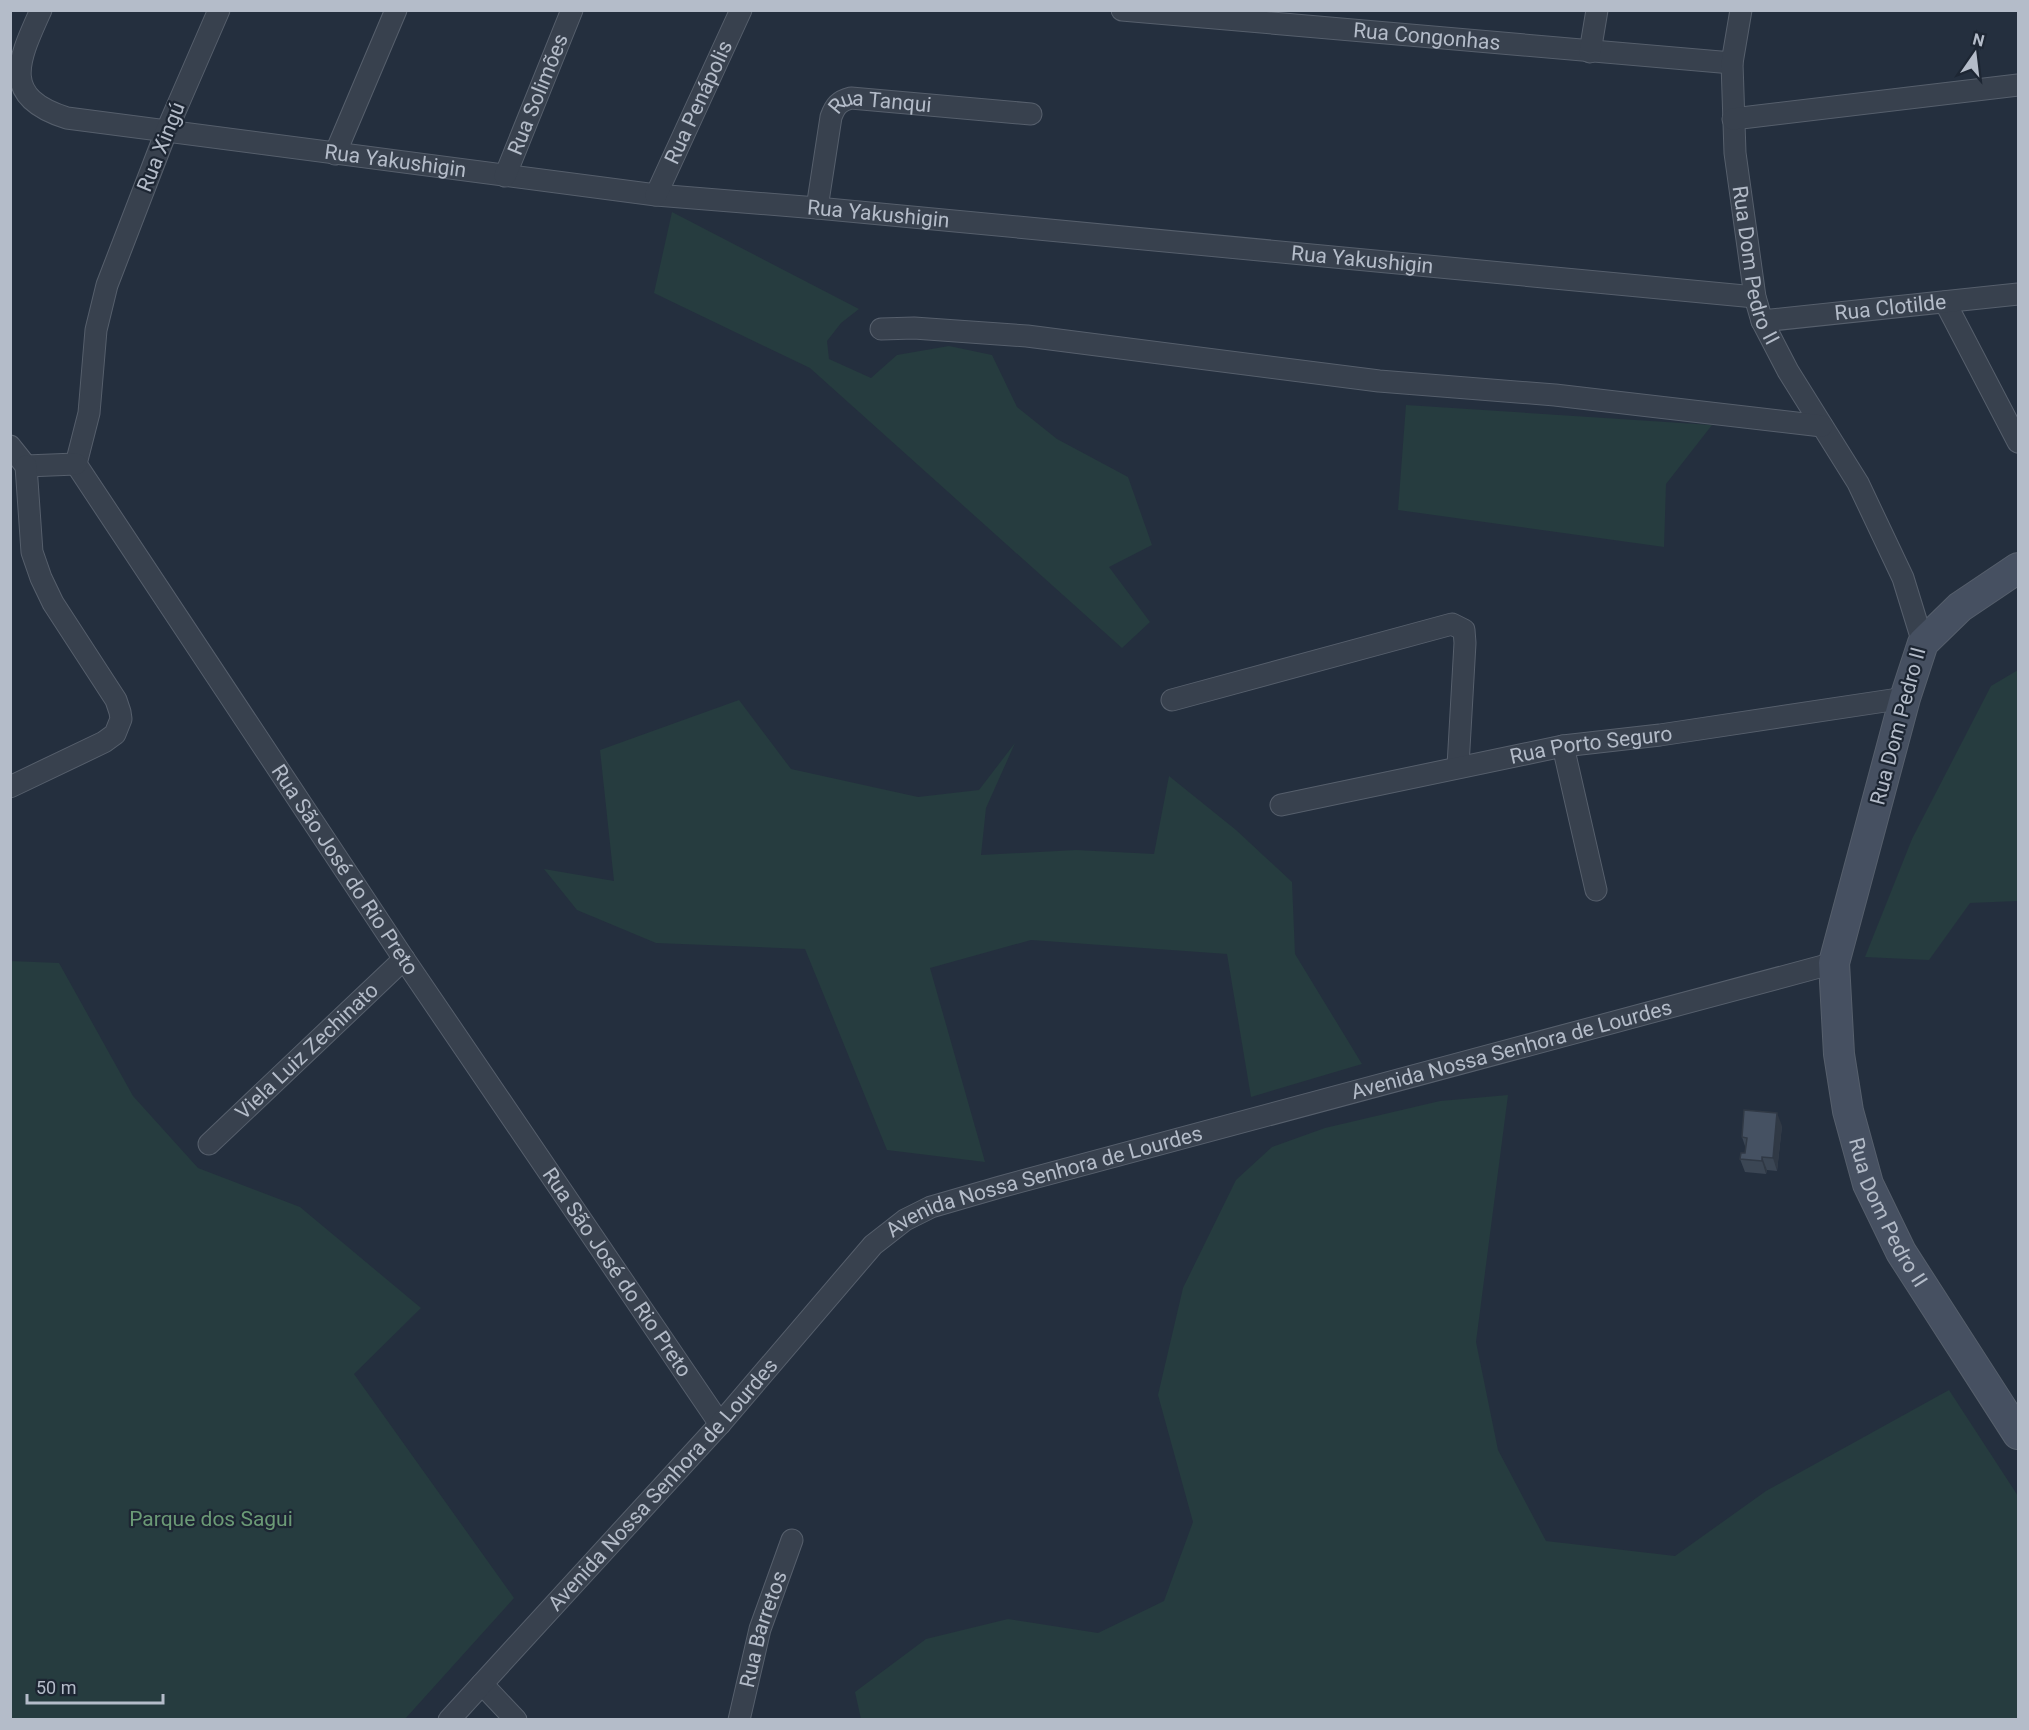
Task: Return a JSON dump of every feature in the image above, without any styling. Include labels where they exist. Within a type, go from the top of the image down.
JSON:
[{"type":"street","name":"Rua Yakushigin","points":[[41,10],[24,46],[20,82],[31,101],[48,112],[67,118],[656,195],[817,208],[1755,297]]},
{"type":"street","name":"Rua Xingú","points":[[76,464],[86,429],[96,330],[107,285],[166,132],[219,10]]},
{"type":"street","points":[[335,154],[396,10]]},
{"type":"street","name":"Rua Solimões","points":[[505,176],[572,10]]},
{"type":"street","name":"Rua Penápolis","points":[[656,195],[741,10]]},
{"type":"street","name":"Rua Congonhas","points":[[1122,10],[1732,63]]},
{"type":"street","points":[[1590,52],[1597,10]]},
{"type":"street","name":"Rua Dom Pedro II","points":[[1741,10],[1732,63],[1733,119],[1735,153],[1755,297],[1762,321],[1788,371],[1858,483],[1903,578],[1923,643],[1905,698],[1834,963],[1839,1054],[1848,1110],[1868,1184],[1901,1252],[2019,1434]]},
{"type":"street","points":[[1733,119],[2019,85]]},
{"type":"street","name":"Rua Tanqui","points":[[817,208],[831,117],[834,108],[843,100],[851,98],[1031,114]]},
{"type":"street","name":"Rua Clotilde","points":[[1762,321],[2019,294]]},
{"type":"street","points":[[1945,302],[2019,442]]},
{"type":"street","points":[[882,329],[914,328],[1027,336],[1379,381],[1555,395],[1822,426]]},
{"type":"street","points":[[10,446],[26,466],[32,552],[41,578],[53,603],[116,700],[121,719],[115,734],[10,787]]},
{"type":"street","points":[[26,466],[76,464]]},
{"type":"street","name":"Rua São José do Rio Preto","points":[[76,464],[404,959],[720,1424]]},
{"type":"street","points":[[1923,643],[1960,607],[2019,568]]},
{"type":"street","points":[[1172,700],[1444,625],[1459,626],[1464,630],[1465,643],[1458,766]]},
{"type":"street","name":"Rua Porto Seguro","points":[[1281,805],[1458,766],[1563,746],[1660,735],[1905,698]]},
{"type":"street","points":[[1563,746],[1596,890]]},
{"type":"street","name":"Viela Luiz Zechinato","points":[[209,1144],[404,959]]},
{"type":"street","name":"Avenida Nossa Senhora de Lourdes","points":[[449,1719],[720,1424],[873,1245],[905,1220],[931,1207],[1834,963]]},
{"type":"street","name":"Rua Barretos","points":[[739,1719],[760,1629],[792,1540]]},
{"type":"street","points":[[482,1684],[516,1719]]},
{"type":"green space","points":[[672,212],[859,309],[841,323],[827,341],[829,359],[871,378],[897,355],[949,346],[992,355],[1017,407],[1057,439],[1128,477],[1152,545],[1109,567],[1150,622],[1122,648],[810,368],[654,293]]},
{"type":"green space","points":[[1406,405],[1712,425],[1666,484],[1664,547],[1398,510]]},
{"type":"green space","points":[[2018,670],[2018,901],[1970,903],[1929,960],[1865,957],[1912,839],[1991,686]]},
{"type":"green space","points":[[739,700],[791,769],[918,797],[979,790],[1015,743],[986,808],[981,855],[1076,850],[1154,854],[1169,776],[1236,830],[1292,882],[1295,954],[1362,1064],[1251,1097],[1227,954],[1031,940],[930,968],[985,1162],[887,1150],[805,949],[656,943],[577,910],[544,869],[614,881],[600,750]]},
{"type":"green space","name":"Parque dos Sagui","points":[[11,961],[59,963],[133,1096],[198,1168],[300,1207],[421,1308],[354,1374],[514,1598],[405,1719],[11,1719]]},
{"type":"green space","points":[[1508,1095],[1476,1342],[1498,1450],[1546,1541],[1675,1556],[1766,1491],[1949,1390],[2018,1496],[2018,1719],[861,1719],[855,1692],[926,1639],[1008,1619],[1098,1633],[1164,1601],[1193,1522],[1158,1395],[1183,1288],[1236,1180],[1272,1147],[1325,1128],[1440,1101]]},
{"type":"building","points":[[1744,1110],[1777,1113],[1773,1158],[1762,1157],[1762,1161],[1740,1159],[1741,1153],[1745,1153],[1747,1138],[1742,1137]]}]
